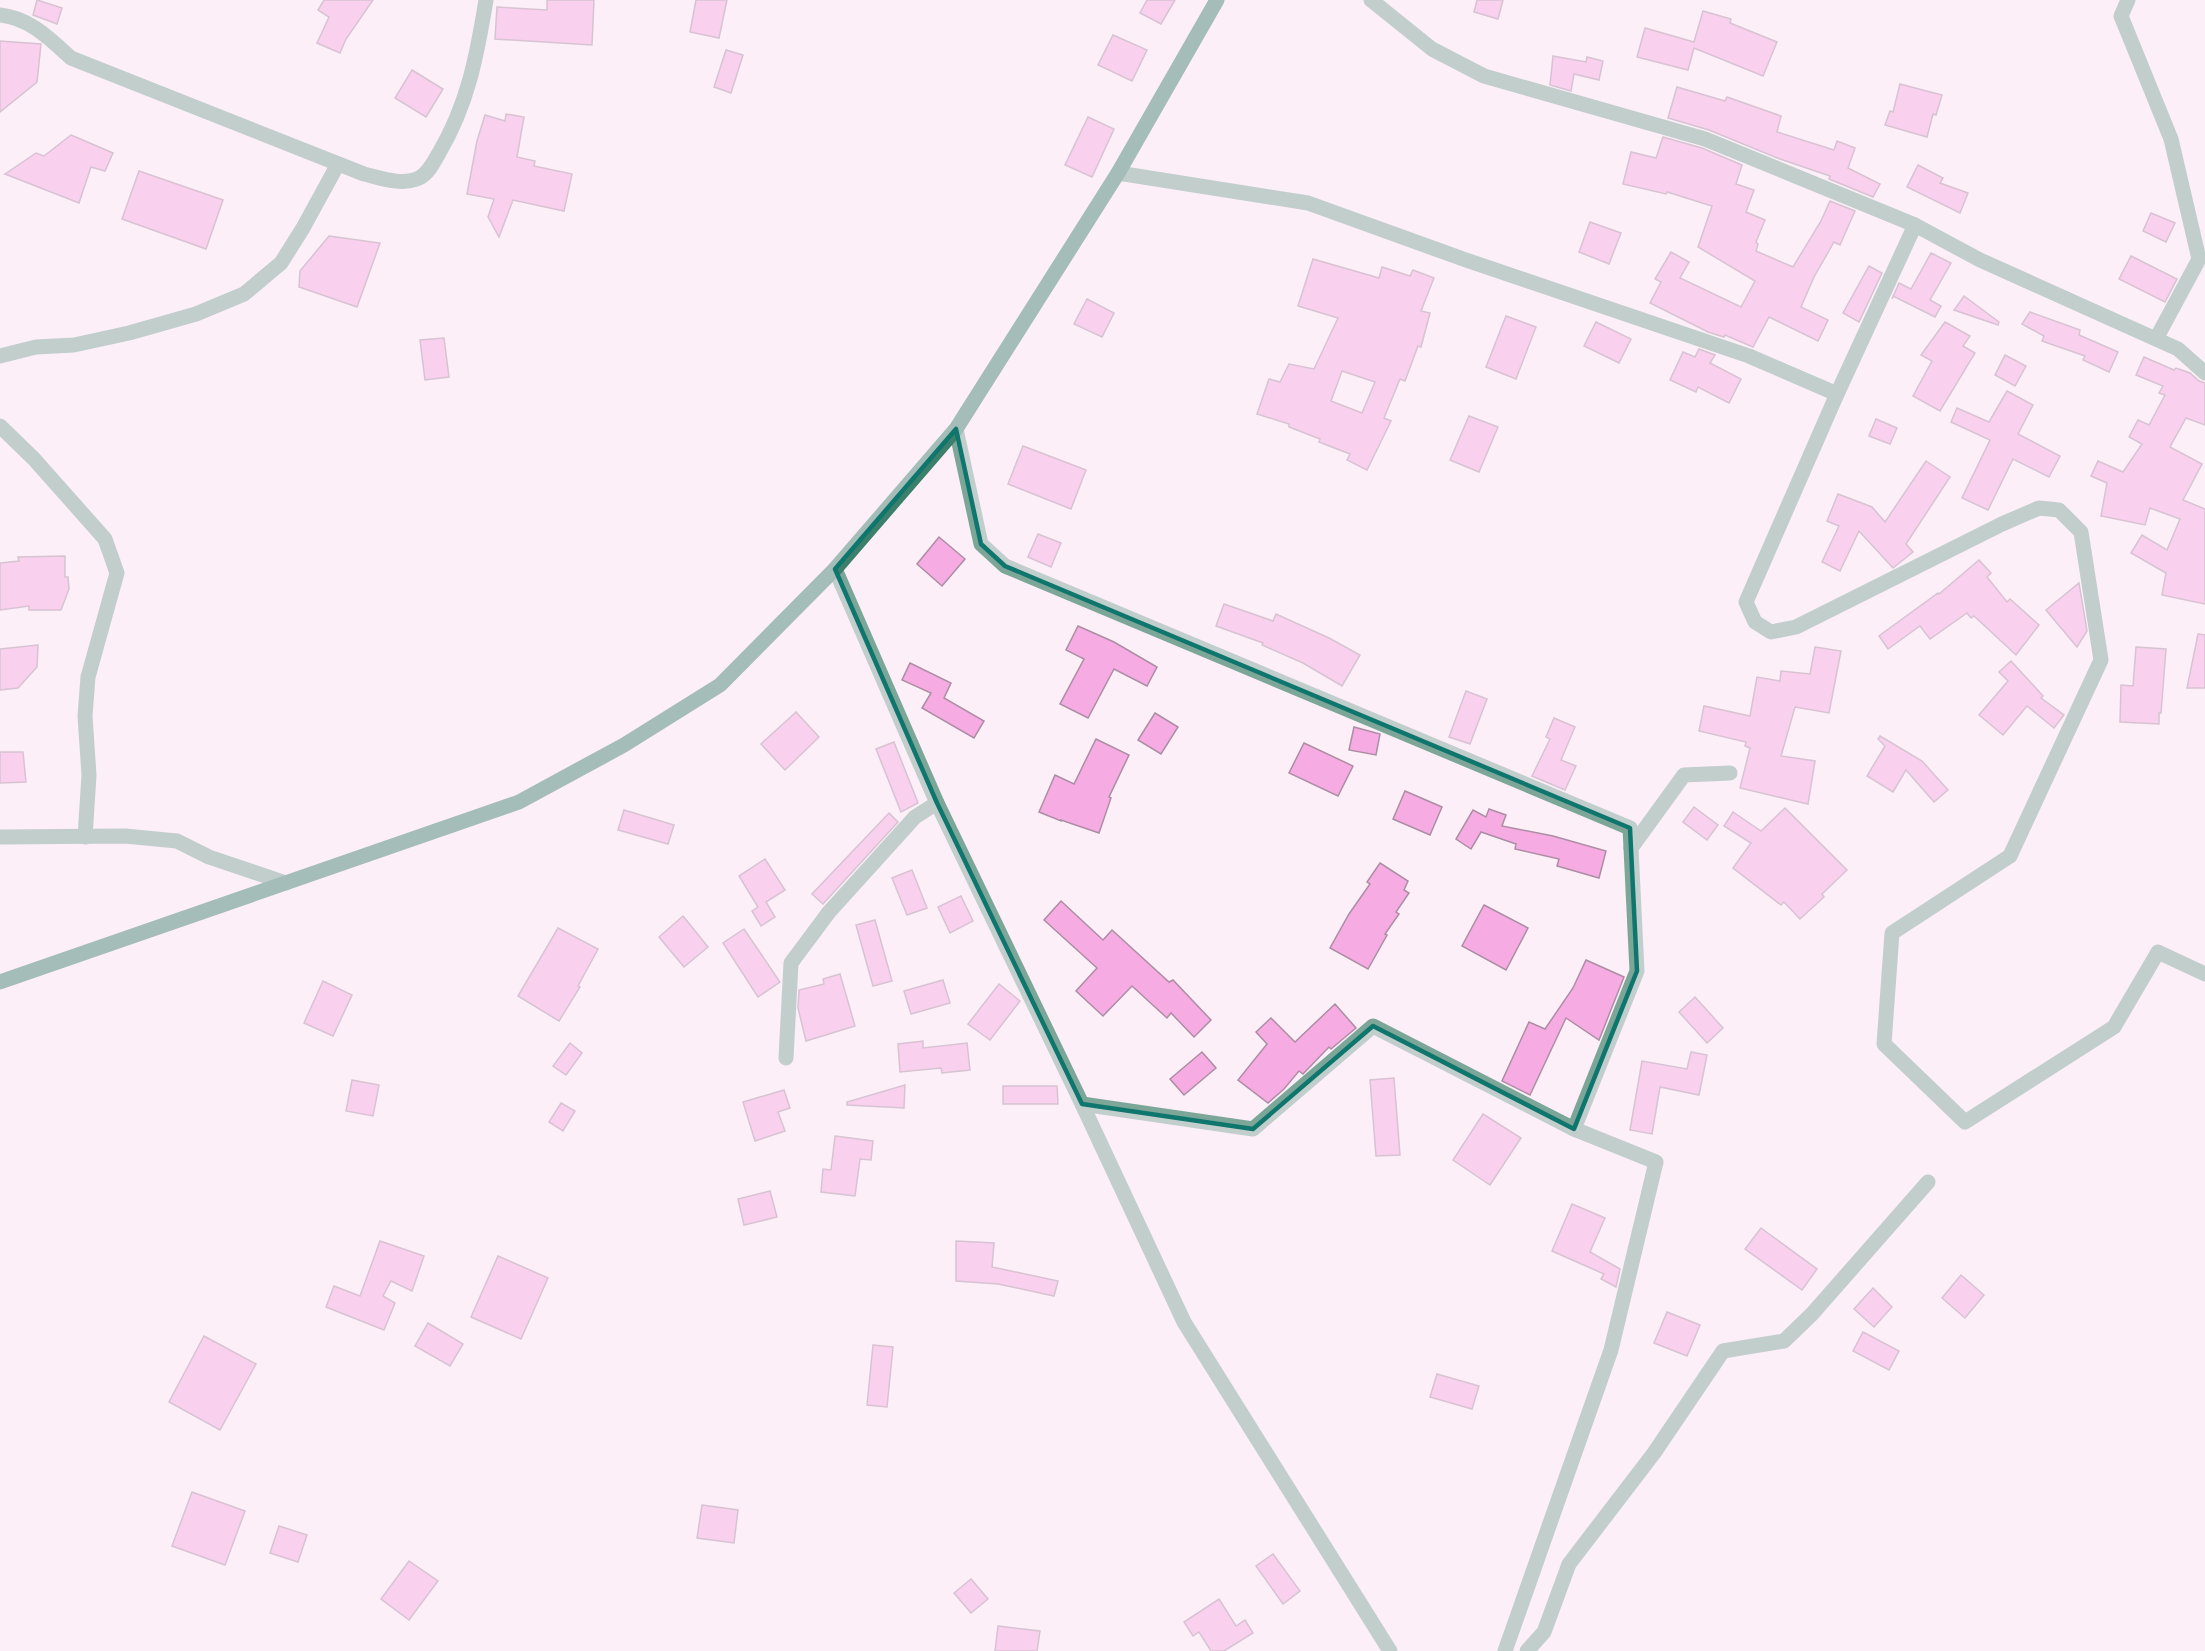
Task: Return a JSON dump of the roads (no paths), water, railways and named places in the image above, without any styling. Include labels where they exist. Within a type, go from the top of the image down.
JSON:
[{"type":"street","points":[[0,15],[11,16],[33,26],[71,58],[364,174],[399,181],[419,178],[432,165],[455,126],[476,61],[486,0]]},
{"type":"street","points":[[0,982],[519,802],[624,745],[720,685],[835,569],[956,429],[1118,173],[1217,0]]},
{"type":"street","points":[[1371,0],[1432,49],[1484,76],[1705,139],[1915,225],[1980,260],[2178,349],[2205,373]]},
{"type":"street","points":[[2128,0],[2121,16],[2171,139],[2199,259],[2156,339]]},
{"type":"street","points":[[0,356],[36,347],[74,345],[129,333],[196,314],[244,294],[281,263],[338,164]]},
{"type":"street","points":[[1118,173],[1308,203],[1749,357],[1837,394]]},
{"type":"street","points":[[1915,225],[1837,394],[1746,602],[1755,622],[1770,632],[1796,627],[2002,524],[2038,508],[2059,510],[2081,532],[2101,660],[2010,856],[1892,933],[1884,1044],[1965,1122],[2114,1027],[2158,952],[2205,974]]},
{"type":"street","points":[[0,426],[34,459],[105,539],[117,573],[88,677],[86,716],[89,775],[85,837]]},
{"type":"street","points":[[956,429],[981,544],[1005,566],[1630,828],[1637,971],[1574,1129]]},
{"type":"street","points":[[835,569],[937,804],[1184,1322],[1390,1651]]},
{"type":"street","points":[[1631,848],[1684,775],[1730,773]]},
{"type":"street","points":[[786,1058],[790,963],[830,912],[915,817],[937,804]]},
{"type":"street","points":[[0,837],[125,836],[177,841],[209,857],[286,883]]},
{"type":"street","points":[[1082,1104],[1253,1129],[1373,1026],[1574,1129],[1656,1161],[1611,1350],[1505,1651]]},
{"type":"street","points":[[1527,1651],[1544,1632],[1569,1564],[1654,1453],[1723,1351],[1784,1341],[1812,1314],[1928,1182]]}]
